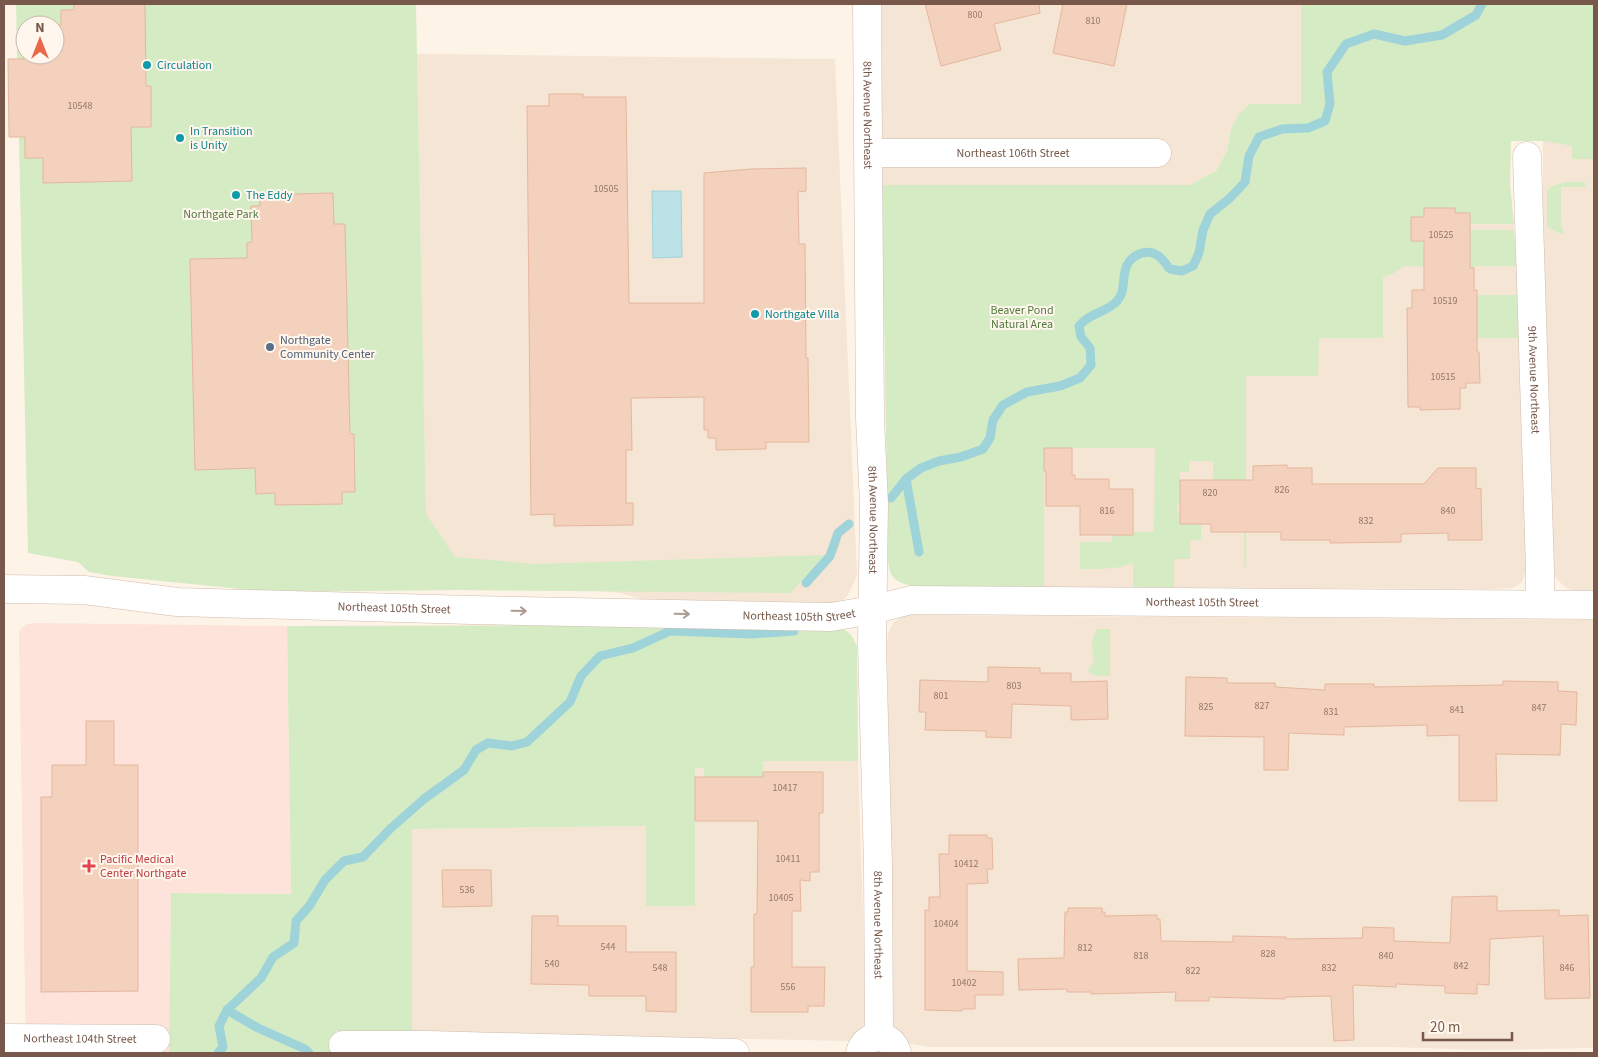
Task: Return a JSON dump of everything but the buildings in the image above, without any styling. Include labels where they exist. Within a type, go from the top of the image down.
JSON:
[{"type":"street","name":"8th Avenue Northeast","points":[[866,4],[869,153],[870,418],[874,504],[872,610],[878,865],[879,1048]]},
{"type":"street","name":"Northeast 106th Street","points":[[869,153],[1157,153]]},
{"type":"street","name":"9th Avenue Northeast","points":[[1527,156],[1540,604]]},
{"type":"street","name":"Northeast 105th Street","points":[[4,589],[84,590],[177,602],[831,617],[872,610],[911,600],[1540,604],[1594,606]]},
{"type":"street","name":"Northeast 104th Street","points":[[4,1038],[156,1039]]},
{"type":"street","points":[[343,1044],[734,1053]]},
{"type":"shaded area","points":[[882,4],[1301,4],[1301,104],[1231,129],[1227,151],[1216,171],[1190,185],[882,185]]},
{"type":"shaded area","points":[[417,54],[835,59],[857,576],[848,595],[842,601],[832,603],[648,601],[620,593],[478,580],[427,580]]},
{"type":"shaded area","points":[[1543,141],[1572,146],[1572,159],[1594,159],[1594,591],[1571,590],[1564,586],[1555,577],[1552,558],[1543,274]]},
{"type":"shaded area","points":[[1318,185],[1510,185],[1521,341],[1526,570],[1522,582],[1512,588],[1493,589],[1044,587],[1044,448],[1181,448],[1246,388],[1246,376]]},
{"type":"shaded area","points":[[910,615],[1594,620],[1594,1048],[1480,1050],[1391,1047],[928,1047],[905,1043],[893,1029],[887,645],[888,633],[893,623],[901,617]]},
{"type":"shaded area","points":[[27,624],[287,626],[291,894],[171,893],[169,1053],[26,1053],[19,637],[20,629]]},
{"type":"shaded area","points":[[695,761],[858,761],[866,1013],[863,1028],[859,1034],[849,1041],[412,1032],[412,829],[646,826],[695,823]]},
{"type":"green space","name":"Northgate Park","points":[[16,4],[416,4],[426,514],[455,557],[534,564],[827,555],[790,593],[457,590],[272,592],[112,576],[89,572],[78,562],[28,553],[17,65],[65,65],[65,15],[16,15]]},
{"type":"green space","name":"Beaver Pond Natural Area","points":[[1301,4],[1594,4],[1594,159],[1572,159],[1572,146],[1543,141],[1511,141],[1510,185],[1514,224],[1470,224],[1470,213],[1455,213],[1455,208],[1424,208],[1424,217],[1411,217],[1411,241],[1470,241],[1470,230],[1514,230],[1517,266],[1475,266],[1474,268],[1404,266],[1394,273],[1383,277],[1383,338],[1319,338],[1318,376],[1246,376],[1246,567],[1244,567],[1244,521],[1213,480],[1213,461],[1189,461],[1189,472],[1180,472],[1180,505],[1177,505],[1177,512],[1180,513],[1180,524],[1201,524],[1201,540],[1190,540],[1190,559],[1174,559],[1174,587],[1133,587],[1133,563],[1114,568],[1080,569],[1080,542],[1112,542],[1112,535],[1154,532],[1155,448],[1044,448],[1044,587],[912,586],[901,583],[894,578],[888,559],[882,185],[1190,185],[1216,171],[1227,151],[1231,129],[1238,115],[1250,104],[1301,104]]},
{"type":"green space","points":[[1566,182],[1585,182],[1585,187],[1561,187],[1561,223],[1564,234],[1547,227],[1547,190]]},
{"type":"green space","points":[[1475,295],[1518,295],[1520,338],[1415,338]]},
{"type":"green space","points":[[831,625],[848,632],[857,647],[858,761],[763,761],[763,777],[715,810],[695,810],[695,906],[646,906],[646,826],[412,829],[412,1032],[336,1031],[335,1053],[169,1053],[171,893],[291,894],[287,626]],"holes":[[[695,768],[704,768],[704,780],[695,780]]]},
{"type":"green space","points":[[1097,629],[1110,629],[1110,676],[1096,676],[1089,672],[1088,669],[1094,660],[1092,643]]},
{"type":"water","points":[[652,191],[681,191],[682,257],[653,258]]},
{"type":"waterway","points":[[891,498],[906,479],[921,468],[983,449],[990,438],[993,420],[1003,405],[1027,392],[1060,386],[1080,378],[1091,365],[1090,348],[1081,337],[1079,326],[1088,318],[1113,305],[1121,296],[1126,269],[1134,257],[1147,252],[1159,256],[1170,269],[1182,271],[1193,266],[1199,253],[1203,230],[1210,214],[1230,198],[1245,182],[1249,156],[1259,137],[1282,129],[1308,128],[1325,121],[1330,104],[1327,72],[1346,44],[1374,34],[1405,41],[1442,35],[1476,15],[1482,4]]},
{"type":"waterway","points":[[906,479],[919,552]]},
{"type":"waterway","points":[[806,583],[830,556],[838,533],[849,524]]},
{"type":"waterway","points":[[218,1053],[223,1047],[219,1026],[227,1010],[261,978],[273,957],[294,943],[296,921],[310,905],[325,880],[344,861],[363,857],[390,829],[424,799],[464,770],[476,750],[488,743],[512,746],[527,742],[570,702],[581,676],[600,656],[633,648],[670,631],[751,634],[794,631]]},
{"type":"waterway","points":[[227,1010],[258,1028],[305,1049],[309,1053]]},
{"type":"place","name":"Circulation","points":[[147,65]]},
{"type":"place","name":"In Transition is Unity","points":[[180,138]]},
{"type":"place","name":"The Eddy","points":[[236,195]]},
{"type":"place","name":"Northgate Villa","points":[[755,314]]},
{"type":"place","name":"Northgate Community Center","points":[[270,347]]},
{"type":"place","name":"Pacific Medical Center Northgate","points":[[89,866]]}]
